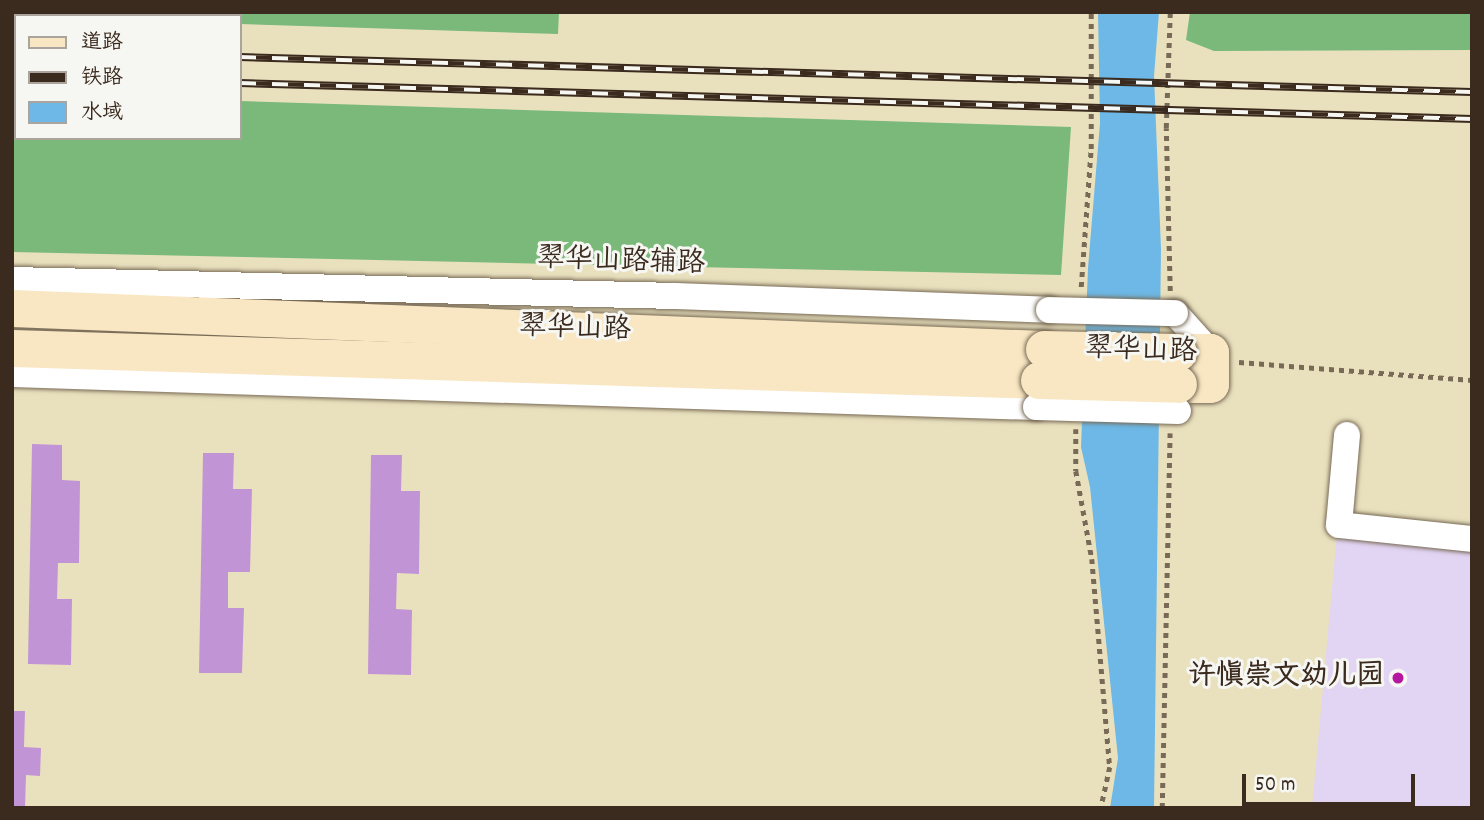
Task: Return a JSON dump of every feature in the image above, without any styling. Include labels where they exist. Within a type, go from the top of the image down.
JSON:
[{"type":"main road","name":"翠华山路","points":[[12,308],[1040,379]]},
{"type":"main road","name":"翠华山路","points":[[12,348],[1040,379],[1194,374]]},
{"type":"street","name":"翠华山路辅路","points":[[12,280],[1175,313],[1194,374]]},
{"type":"street","points":[[12,374],[1040,379],[1194,374]]},
{"type":"street","points":[[1347,435],[1339,526],[1472,539]]},
{"type":"path","points":[[1194,374],[1472,380]]},
{"type":"shaded area","name":"许慎崇文幼儿园","points":[[1337,534],[1472,549],[1472,808],[1312,808]]},
{"type":"green space","points":[[12,12],[559,12],[558,34],[242,24],[242,14]]},
{"type":"green space","points":[[1190,12],[1472,12],[1472,50],[1214,51],[1186,40]]},
{"type":"green space","points":[[12,94],[14,140],[242,140],[242,101],[1071,127],[1061,275],[12,252]]},
{"type":"water","points":[[1098,12],[1159,12],[1154,76],[1161,249],[1154,808],[1110,808],[1118,758],[1090,487],[1081,447],[1088,268],[1100,123]]},
{"type":"building","points":[[32,444],[62,445],[62,480],[80,481],[79,563],[58,563],[57,599],[72,599],[71,665],[28,664]]},
{"type":"building","points":[[203,453],[234,453],[233,489],[252,489],[250,572],[228,572],[228,608],[244,608],[242,673],[199,673]]},
{"type":"building","points":[[371,455],[402,455],[401,491],[420,491],[419,574],[397,573],[396,609],[412,610],[411,675],[368,674]]},
{"type":"building","points":[[12,711],[25,711],[24,747],[41,748],[40,776],[26,775],[25,808],[12,808]]},
{"type":"railway","points":[[242,57],[1472,92]]},
{"type":"railway","points":[[242,83],[1472,119]]},
{"type":"place","name":"许慎崇文幼儿园","points":[[1398,678]]}]
